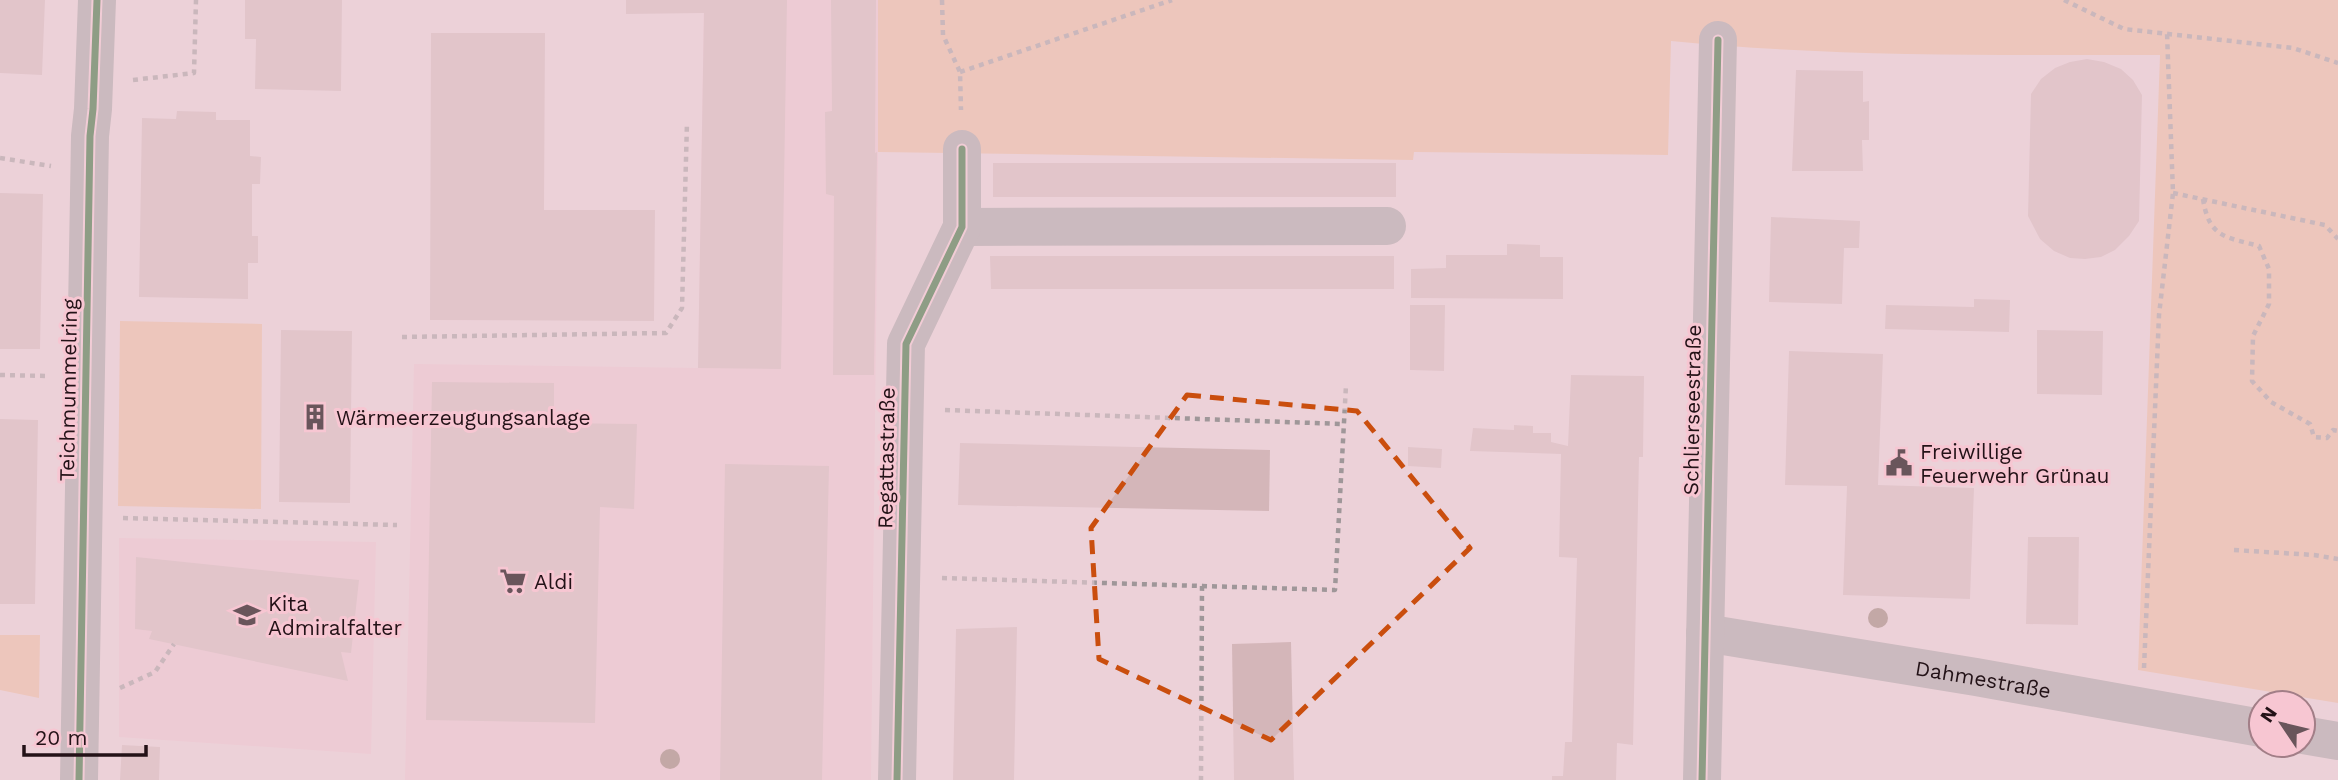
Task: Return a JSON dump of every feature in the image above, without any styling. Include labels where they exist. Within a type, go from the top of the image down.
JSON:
[{"type":"street","name":"Teichmummelring","points":[[79,780],[89,172],[97,0]]},
{"type":"street","name":"Schlierseestraße","points":[[1702,780],[1718,40]]},
{"type":"street","name":"Regattastraße","points":[[897,780],[906,344],[962,227],[962,149]]},
{"type":"street","points":[[962,227],[1387,226]]},
{"type":"street","name":"Dahmestraße","points":[[1705,633],[1965,675],[2247,725]]},
{"type":"street","points":[[2317,737],[2338,741]]},
{"type":"path","points":[[94,84],[194,73],[196,0]]},
{"type":"path","points":[[942,0],[943,35],[960,72],[962,149]]},
{"type":"path","points":[[960,72],[1172,0]]},
{"type":"path","points":[[2064,0],[2124,29],[2293,48],[2338,64]]},
{"type":"path","points":[[2144,679],[2159,315],[2174,193],[2167,33]]},
{"type":"path","points":[[402,337],[666,333],[682,307],[687,122]]},
{"type":"path","points":[[0,158],[89,172]]},
{"type":"path","points":[[2174,193],[2325,225],[2338,239]]},
{"type":"path","points":[[2203,200],[2205,216],[2219,234],[2259,246],[2269,269],[2269,304],[2253,336],[2252,380],[2271,402],[2310,424],[2314,437],[2327,438],[2333,430],[2338,431]]},
{"type":"path","points":[[938,578],[1335,590],[1346,385]]},
{"type":"path","points":[[941,410],[1343,424]]},
{"type":"path","points":[[83,518],[397,525]]},
{"type":"path","points":[[2234,550],[2338,559]]},
{"type":"path","points":[[1201,780],[1202,586]]},
{"type":"path","points":[[80,688],[119,689],[155,672],[174,644]]},
{"type":"highlighted area","points":[[1187,395],[1357,411],[1470,548],[1271,740],[1099,659],[1091,528]]},
{"type":"shaded area","points":[[704,0],[878,0],[871,780],[405,780],[414,364],[698,368]]},
{"type":"shaded area","points":[[878,0],[2338,0],[2338,703],[2317,700],[2317,689],[2253,689],[2138,670],[2160,55],[1854,52],[1671,41],[1668,155],[1414,152],[1413,160],[878,152]]},
{"type":"shaded area","points":[[120,321],[262,324],[261,509],[118,506]]},
{"type":"shaded area","name":"Kita Admiralfalter","points":[[119,538],[376,542],[371,754],[119,737]]},
{"type":"shaded area","points":[[0,635],[40,635],[39,698],[0,690]]},
{"type":"building","points":[[0,0],[45,0],[42,75],[0,73]]},
{"type":"building","points":[[245,0],[342,0],[341,91],[255,89],[256,39],[245,39]]},
{"type":"building","points":[[626,0],[787,0],[781,369],[698,368],[704,13],[626,14]]},
{"type":"building","points":[[831,0],[876,0],[874,375],[833,375],[834,196],[826,194],[825,112],[832,111]]},
{"type":"building","points":[[431,33],[545,33],[544,210],[655,210],[654,321],[430,320]]},
{"type":"building","points":[[2087,59],[2121,69],[2133,80],[2142,95],[2139,221],[2115,250],[2101,257],[2085,259],[2070,258],[2054,251],[2040,239],[2028,216],[2031,94],[2041,79],[2055,68]]},
{"type":"building","points":[[1796,70],[1863,71],[1863,102],[1869,101],[1869,140],[1862,140],[1863,171],[1792,171]]},
{"type":"building","points":[[177,111],[216,112],[216,120],[250,120],[250,156],[261,157],[260,184],[252,184],[252,236],[258,236],[258,263],[248,263],[248,299],[139,297],[142,118],[176,119]]},
{"type":"building","points":[[993,163],[1396,163],[1396,197],[993,197]]},
{"type":"building","points":[[0,193],[43,194],[40,349],[0,349]]},
{"type":"building","points":[[1771,217],[1860,221],[1859,248],[1844,248],[1842,304],[1769,302]]},
{"type":"building","points":[[1507,244],[1540,245],[1540,257],[1563,257],[1563,299],[1411,298],[1411,269],[1446,268],[1446,255],[1507,255]]},
{"type":"building","points":[[990,256],[1394,256],[1394,289],[991,289]]},
{"type":"building","points":[[1974,299],[2010,300],[2009,332],[1885,329],[1886,305],[1974,307]]},
{"type":"building","points":[[1410,305],[1445,305],[1444,371],[1410,370]]},
{"type":"building","name":"Wärmeerzeugungsanlage","points":[[281,330],[352,331],[350,503],[279,502]]},
{"type":"building","points":[[2037,330],[2103,331],[2102,395],[2037,394]]},
{"type":"building","points":[[1789,351],[1883,354],[1878,485],[1974,488],[1970,599],[1843,595],[1847,486],[1785,485]]},
{"type":"building","points":[[1571,375],[1644,376],[1643,457],[1639,457],[1633,745],[1617,743],[1616,780],[1552,780],[1552,776],[1563,776],[1565,742],[1572,742],[1577,558],[1559,557],[1561,454],[1470,451],[1473,428],[1514,430],[1514,425],[1533,426],[1533,433],[1551,433],[1551,442],[1568,446]]},
{"type":"building","name":"Aldi","points":[[432,382],[554,383],[554,423],[637,424],[634,509],[600,507],[595,723],[426,720]]},
{"type":"building","points":[[0,419],[38,420],[35,604],[0,604]]},
{"type":"building","points":[[960,443],[1270,450],[1269,511],[958,505]]},
{"type":"building","points":[[1408,447],[1442,449],[1441,468],[1408,466]]},
{"type":"building","points":[[725,464],[829,466],[822,780],[720,780]]},
{"type":"building","points":[[2028,537],[2079,537],[2078,625],[2026,624]]},
{"type":"building","points":[[136,557],[359,580],[351,653],[341,652],[348,681],[149,639],[152,631],[135,629]]},
{"type":"building","points":[[1017,627],[1014,780],[953,780],[956,629]]},
{"type":"building","points":[[1291,642],[1294,780],[1234,780],[1232,644]]},
{"type":"building","points":[[122,745],[160,747],[159,780],[120,780]]},
{"type":"cycle path","points":[[79,780],[90,136],[97,0]]},
{"type":"cycle path","points":[[1702,780],[1718,40]]},
{"type":"cycle path","points":[[897,780],[906,344],[962,227],[962,149]]},
{"type":"place","name":"Wärmeerzeugungsanlage","points":[[315,417]]},
{"type":"place","name":"Freiwillige Feuerwehr Grünau","points":[[1899,463]]},
{"type":"place","name":"Aldi","points":[[513,581]]},
{"type":"place","name":"Kita Admiralfalter","points":[[247,615]]}]
